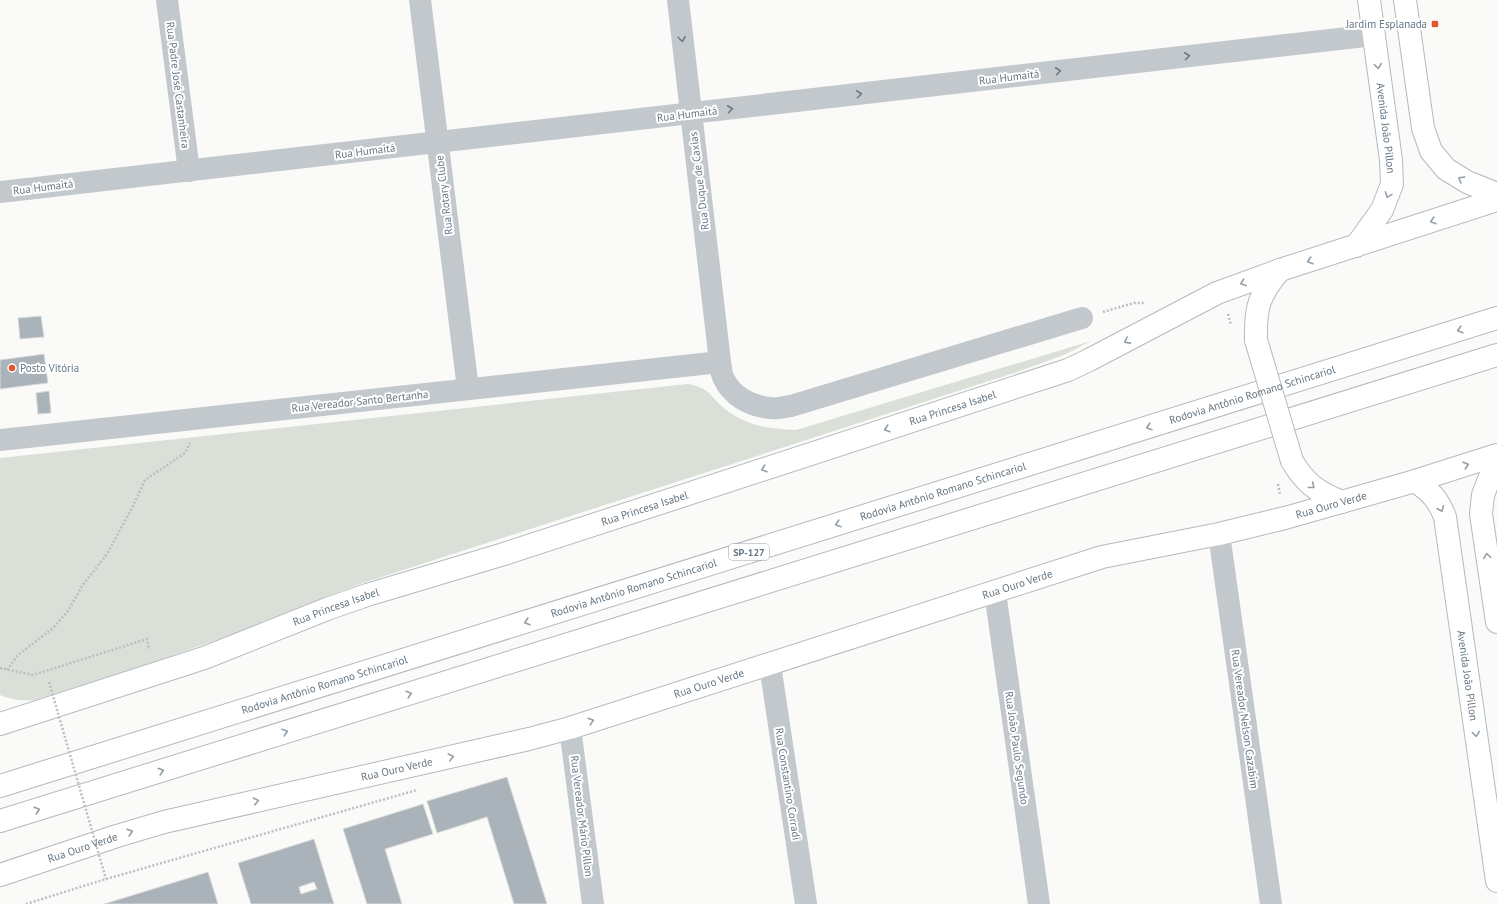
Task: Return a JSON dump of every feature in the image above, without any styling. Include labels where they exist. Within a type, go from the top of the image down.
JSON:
[{"type":"main road","name":"Avenida João Pillon","points":[[1356,246],[1382,210],[1392,184],[1391,160],[1369,0]]},
{"type":"main road","points":[[1405,0],[1423,128],[1431,151],[1446,169],[1467,182],[1497,194]]},
{"type":"main road","name":"Rua Princesa Isabel","points":[[0,724],[204,658],[327,609],[367,595],[512,552],[1068,370],[1217,293],[1280,270],[1497,200]]},
{"type":"main road","points":[[1280,270],[1267,285],[1259,302],[1255,321],[1256,340],[1292,461],[1300,475],[1312,487],[1326,496],[1342,502]]},
{"type":"main road","name":"Rodovia Antônio Romano Schincariol","points":[[0,786],[1497,318]]},
{"type":"main road","points":[[0,821],[1497,355]]},
{"type":"main road","name":"Rua Ouro Verde","points":[[0,875],[164,822],[521,741],[570,728],[1102,558],[1219,534],[1285,518],[1415,481],[1497,455]]},
{"type":"main road","points":[[1497,465],[1491,474],[1483,495],[1481,514],[1497,622]]},
{"type":"main road","name":"Avenida João Pillon","points":[[1415,481],[1430,492],[1440,504],[1445,517],[1497,881]]},
{"type":"street","name":"Rua Padre José Castanheira","points":[[167,0],[189,171]]},
{"type":"street","name":"Rua Rotary Clube","points":[[420,0],[468,389]]},
{"type":"street","name":"Rua Duque de Caxias","points":[[678,0],[720,362]]},
{"type":"street","name":"Rua Humaitá","points":[[0,192],[1374,35]]},
{"type":"street","points":[[720,362],[722,376],[728,387],[738,397],[748,403],[770,409],[791,406],[1082,318]]},
{"type":"street","name":"Rua Vereador Santo Bertanha","points":[[0,440],[720,362]]},
{"type":"street","name":"Rua Vereador Nelson Cazabim","points":[[1219,534],[1271,904]]},
{"type":"street","name":"Rua João Paulo Segundo","points":[[995,592],[1039,904]]},
{"type":"street","name":"Rua Constantino Corradi","points":[[770,665],[806,904]]},
{"type":"street","name":"Rua Vereador Mário Pillon","points":[[570,728],[593,904]]},
{"type":"path","points":[[1217,293],[1228,314],[1232,327]]},
{"type":"path","points":[[7,670],[18,655],[53,628],[68,611],[82,586],[106,554],[133,506],[145,480],[185,453],[193,437],[198,418]]},
{"type":"path","points":[[1276,480],[1284,508],[1285,518]]},
{"type":"path","points":[[0,668],[33,675],[147,638],[150,650],[143,652]]},
{"type":"path","points":[[56,680],[49,682],[106,879]]},
{"type":"path","points":[[26,904],[106,879],[418,790]]},
{"type":"shaded area","points":[[1091,341],[1064,355],[1017,372],[363,583],[222,638],[35,700],[17,700],[0,695],[0,458],[688,384],[706,390],[733,415],[750,423],[777,429],[796,430]]},
{"type":"building","points":[[41,316],[44,337],[20,339],[18,318]]},
{"type":"building","points":[[44,354],[48,383],[0,389],[0,360]]},
{"type":"building","points":[[49,391],[51,413],[38,414],[36,393]]},
{"type":"building","points":[[507,777],[547,904],[514,904],[487,817],[437,833],[427,801]]},
{"type":"building","points":[[423,804],[433,834],[385,849],[402,904],[367,904],[343,829]]},
{"type":"building","points":[[314,839],[334,904],[251,904],[238,863]],"holes":[[[314,882],[317,889],[301,894],[299,887]]]},
{"type":"building","points":[[208,872],[218,904],[104,904]]},
{"type":"place","name":"Jardim Esplanada","points":[[1435,24]]},
{"type":"place","name":"Posto Vitória","points":[[12,368]]}]
